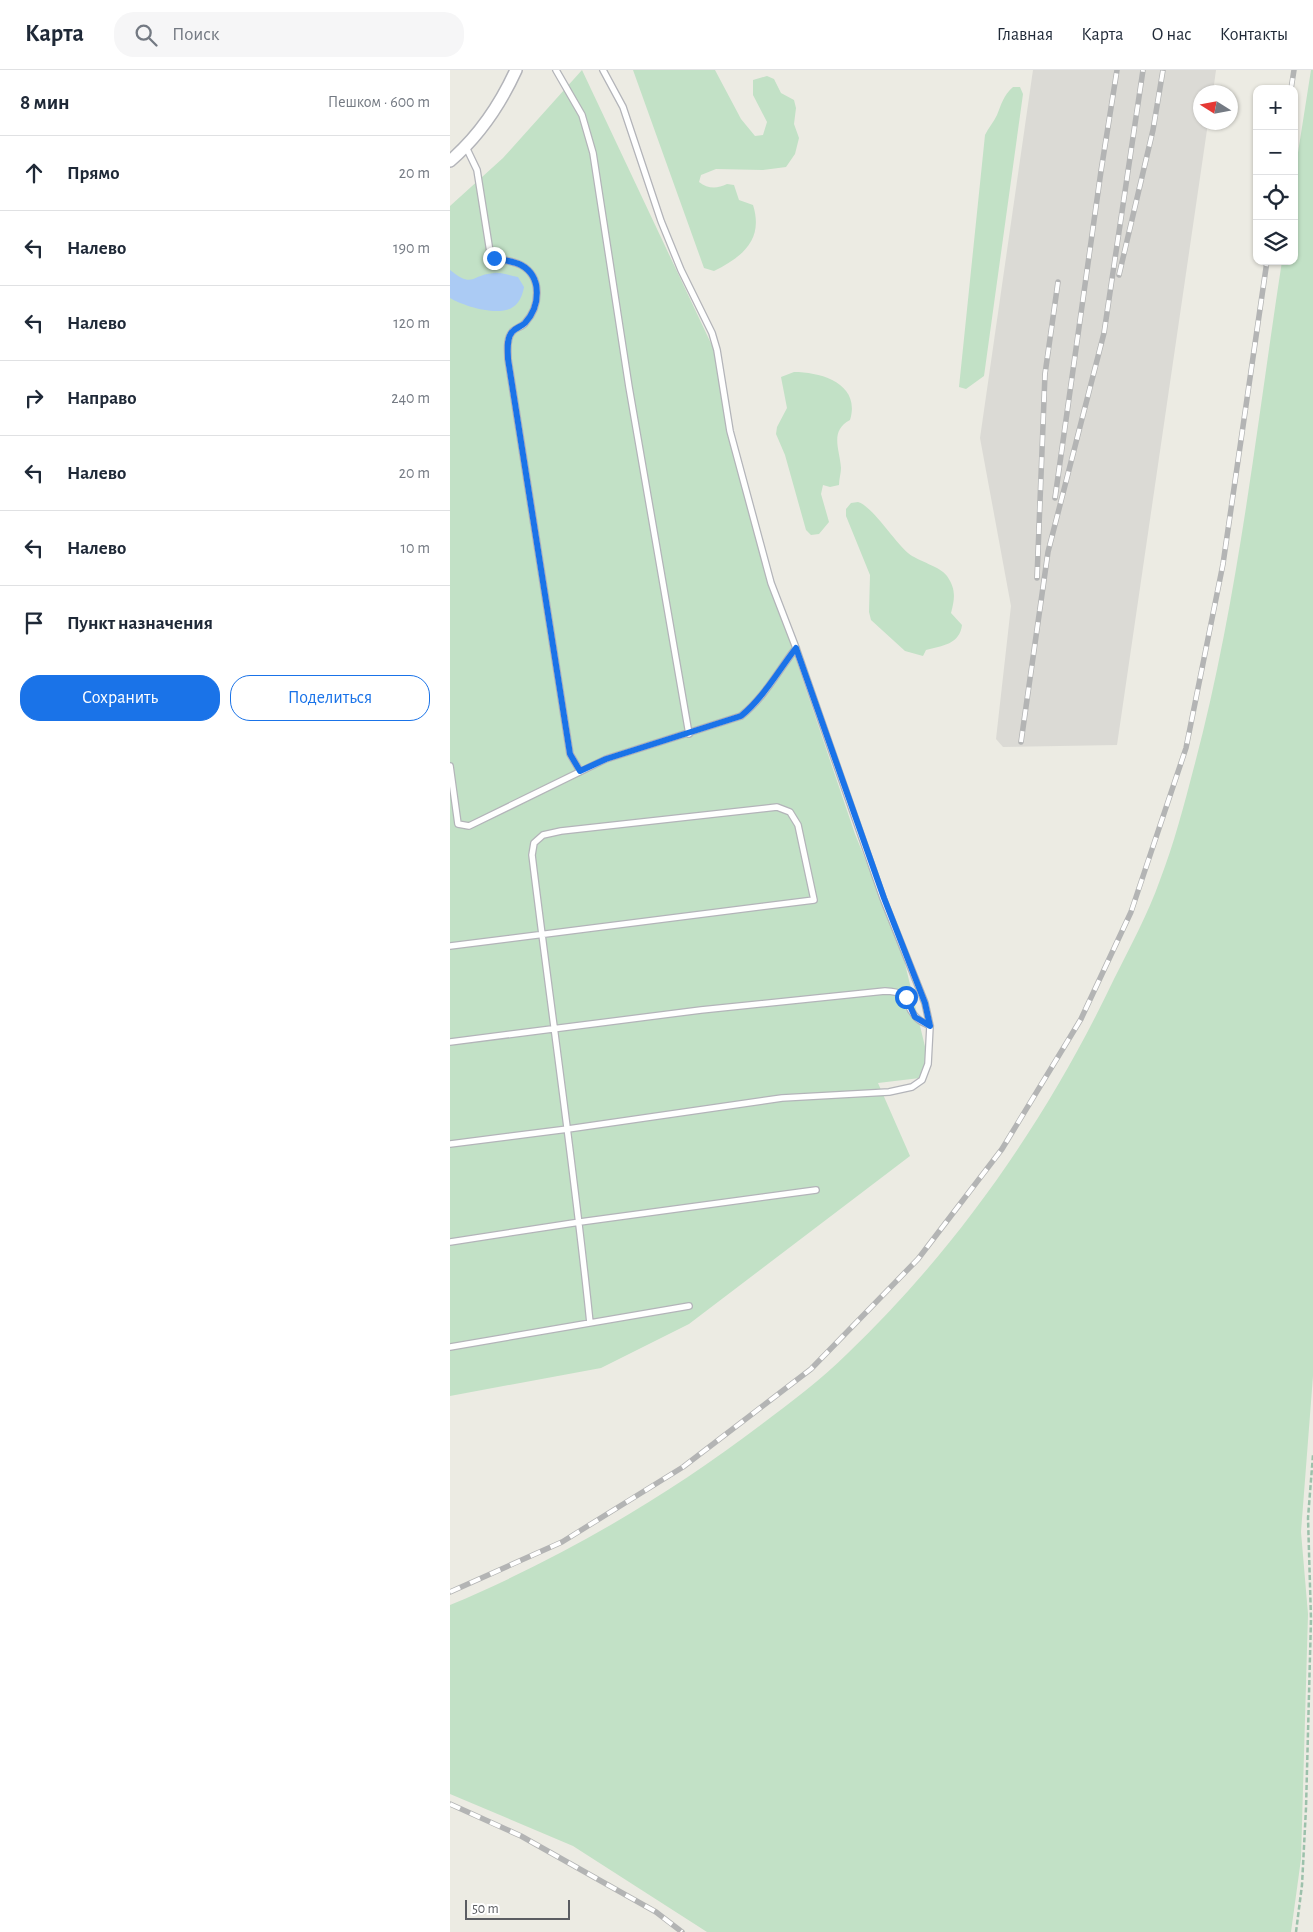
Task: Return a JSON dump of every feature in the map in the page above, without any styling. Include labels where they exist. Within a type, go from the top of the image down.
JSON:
[{"type":"street","points":[[450,161],[466,147],[502,100],[516,70]]},
{"type":"lane","points":[[556,70],[582,115],[593,153],[629,387],[689,734]]},
{"type":"lane","points":[[450,1144],[568,1130],[782,1098],[888,1092],[912,1087],[922,1080],[928,1064],[930,1026],[925,1003],[884,898],[796,648],[770,583],[730,431],[717,350],[712,333],[681,270],[661,221],[623,107],[603,70]]},
{"type":"lane","points":[[466,147],[478,170],[490,252],[494,258],[521,265],[535,279],[538,294],[534,310],[524,324],[512,332],[508,342],[508,359],[570,754],[580,771]]},
{"type":"lane","points":[[450,766],[458,824],[469,826],[606,759],[741,716],[751,708],[771,684],[796,648]]},
{"type":"lane","points":[[450,946],[542,934],[814,900],[798,825],[790,812],[778,807],[561,831],[543,835],[534,843],[532,855],[542,934],[555,1028],[580,1222],[590,1323]]},
{"type":"lane","points":[[450,1042],[701,1010],[885,991],[896,991],[906,997],[915,1017],[930,1026]]},
{"type":"lane","points":[[450,1242],[580,1222],[816,1190]]},
{"type":"lane","points":[[450,1347],[689,1306]]},
{"type":"path","points":[[1296,1932],[1302,1885],[1307,1799],[1311,1619],[1308,1518],[1313,1455]]},
{"type":"shaded area","points":[[1033,70],[1216,70],[1214,85],[1193,85],[1193,130],[1207,130],[1117,745],[1003,747],[996,739],[1011,606],[980,438]]},
{"type":"green space","points":[[582,70],[716,354],[727,432],[792,648],[855,834],[901,947],[928,1059],[920,1078],[878,1083],[910,1156],[689,1324],[601,1368],[450,1396],[450,206],[503,158]]},
{"type":"green space","points":[[633,70],[715,70],[741,119],[755,136],[763,135],[767,122],[753,95],[753,80],[767,76],[774,79],[781,93],[794,100],[796,108],[794,124],[799,138],[795,154],[786,167],[763,170],[716,169],[701,175],[699,182],[709,187],[720,187],[727,184],[734,185],[739,200],[753,205],[756,217],[753,238],[748,246],[733,260],[714,271],[704,268]]},
{"type":"green space","points":[[1311,70],[1313,70],[1313,1376],[1301,1532],[1308,1614],[1301,1859],[1291,1932],[707,1932],[573,1846],[450,1794],[450,1605],[492,1587],[573,1546],[651,1501],[726,1451],[827,1373],[888,1313],[963,1225],[1030,1131],[1060,1081],[1088,1031],[1150,905],[1179,824],[1194,767],[1223,642],[1245,516],[1281,265],[1298,265],[1298,153]]},
{"type":"green space","points":[[1013,87],[1020,87],[1023,94],[984,376],[966,389],[959,387],[985,135],[996,118],[1005,97]]},
{"type":"green space","points":[[794,372],[816,374],[837,382],[850,397],[852,408],[850,420],[844,424],[838,435],[837,441],[841,468],[839,485],[830,487],[823,485],[821,494],[829,522],[819,534],[811,535],[806,530],[785,455],[776,434],[777,427],[787,408],[781,377]]},
{"type":"green space","points":[[858,502],[870,510],[908,553],[940,569],[947,576],[954,594],[951,613],[962,625],[961,631],[954,640],[926,650],[923,656],[905,651],[871,620],[869,612],[870,575],[846,516],[846,509],[851,503]]},
{"type":"water","points":[[450,270],[468,280],[486,274],[497,273],[518,277],[524,287],[521,298],[513,307],[499,311],[490,311],[463,304],[450,298]]},
{"type":"railway","points":[[1055,498],[1117,70]]},
{"type":"railway","points":[[1021,742],[1048,552],[1104,333],[1143,70]]},
{"type":"railway","points":[[1119,275],[1153,130],[1163,70]]},
{"type":"railway","points":[[1292,85],[1294,70]]},
{"type":"railway","points":[[450,1592],[562,1542],[683,1467],[811,1369],[918,1259],[1002,1149],[1081,1019],[1131,912],[1186,748],[1223,564],[1266,265]]},
{"type":"railway","points":[[1037,578],[1045,374],[1058,282]]},
{"type":"railway","points":[[450,1804],[521,1836],[656,1912],[682,1932]]},
{"type":"route","points":[[494,258],[521,265],[535,279],[538,294],[534,310],[524,324],[512,332],[508,342],[508,359],[570,754],[580,771],[606,759],[741,716],[751,708],[771,684],[796,648],[884,898],[925,1003],[930,1026],[915,1017],[906,997]]}]
